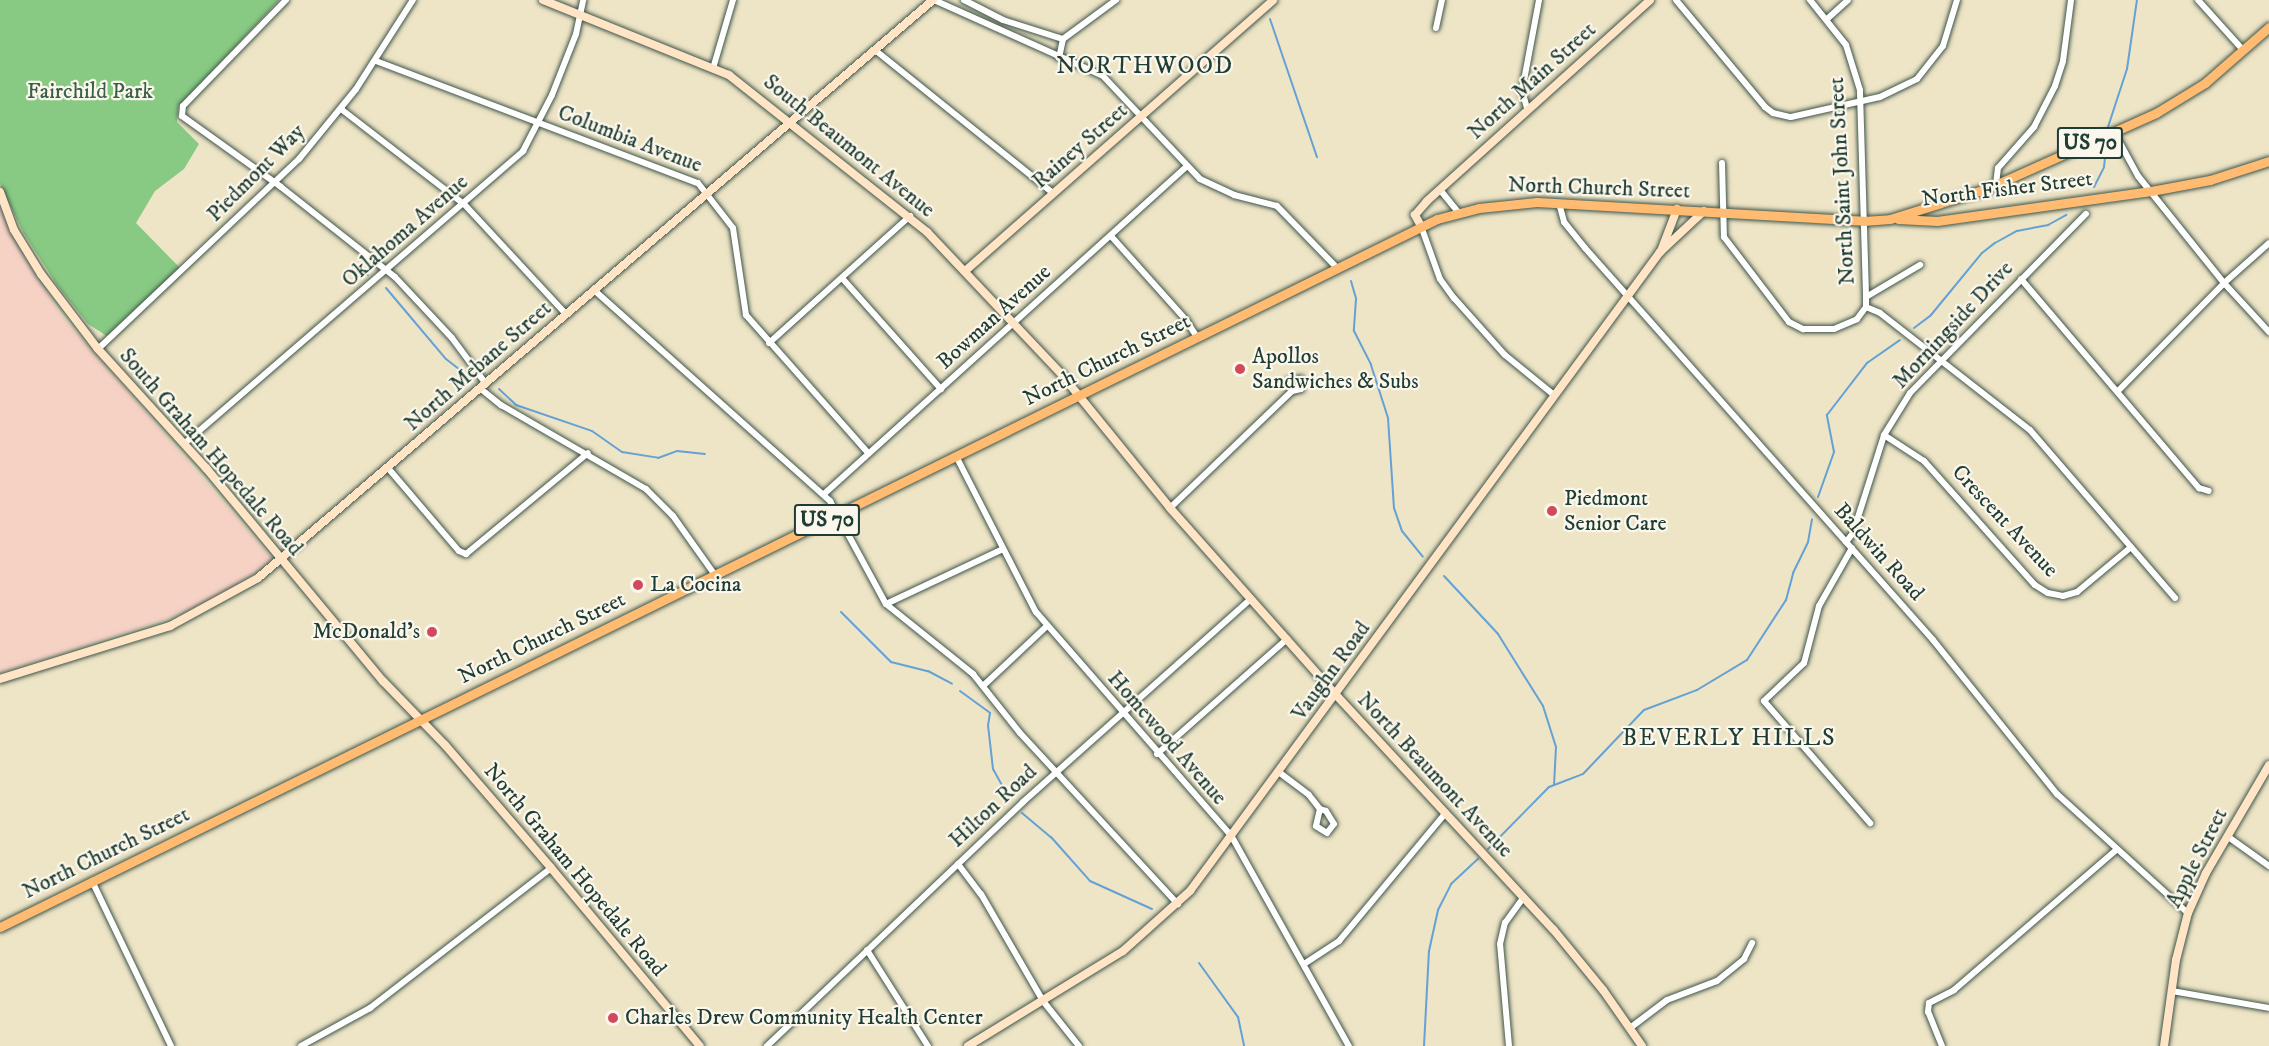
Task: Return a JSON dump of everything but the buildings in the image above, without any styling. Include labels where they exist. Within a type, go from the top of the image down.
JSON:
[{"type":"main road","name":"North Church Street","points":[[0,927],[1421,226],[1458,213],[1522,202],[1863,221],[1890,219],[1996,184],[2114,132],[2192,92],[2269,27]]},
{"type":"main road","name":"North Fisher Street","points":[[1890,219],[1937,221],[2151,191],[2210,180],[2269,161]]},
{"type":"street","points":[[285,0],[183,106],[181,114],[386,270],[452,338],[483,386],[501,405],[636,482],[660,502],[715,575]]},
{"type":"street","name":"Piedmont Way","points":[[98,348],[274,185],[342,109],[376,61],[413,0]]},
{"type":"street","name":"South Beaumont Avenue","points":[[543,0],[714,65],[791,121],[910,216],[965,271],[1078,396]]},
{"type":"street","name":"Oklahoma Avenue","points":[[184,443],[515,160],[540,124],[581,14],[583,0]]},
{"type":"street","points":[[714,65],[733,0]]},
{"type":"street","points":[[934,0],[1103,76],[1142,115],[1187,166],[1216,189],[1277,206],[1337,268]]},
{"type":"street","name":"North Mebane Street","points":[[0,679],[170,626],[236,593],[280,560],[934,0]]},
{"type":"street","points":[[964,0],[1003,20],[1063,39]]},
{"type":"street","points":[[1059,58],[1063,39],[1116,0]]},
{"type":"street","name":"Rainey Street","points":[[965,271],[1273,0]]},
{"type":"street","points":[[1436,27],[1442,0]]},
{"type":"street","points":[[1527,108],[1522,91],[1539,0]]},
{"type":"street","name":"North Main Street","points":[[1421,226],[1415,215],[1527,108],[1650,0]]},
{"type":"street","points":[[1676,0],[1773,113],[1791,117],[1894,93],[1924,72],[1943,46],[1957,0]]},
{"type":"street","name":"North Saint John Street","points":[[1810,0],[1827,19],[1850,55],[1861,101],[1866,307],[1880,313],[2030,430],[2175,598]]},
{"type":"street","points":[[1827,19],[1848,0]]},
{"type":"street","points":[[1996,184],[1996,172],[2034,127],[2055,86],[2063,61],[2071,0]]},
{"type":"street","points":[[2198,0],[2243,51]]},
{"type":"street","points":[[875,50],[1053,194]]},
{"type":"street","name":"Columbia Avenue","points":[[376,61],[698,183],[709,192],[735,234],[740,295],[746,315],[868,453]]},
{"type":"street","points":[[342,109],[464,204],[566,314]]},
{"type":"street","points":[[2114,132],[2131,165],[2151,191],[2224,283],[2269,332]]},
{"type":"street","points":[[1722,163],[1721,212],[1724,237],[1794,326],[1840,327],[1857,319],[1866,307]]},
{"type":"street","name":"Bowman Avenue","points":[[824,494],[1187,166]]},
{"type":"street","points":[[1442,191],[1458,213]]},
{"type":"street","name":"South Graham Hopedale Road","points":[[0,192],[14,230],[32,259],[98,348],[184,443],[280,560],[418,721]]},
{"type":"street","name":"Baldwin Road","points":[[1559,203],[1564,222],[1986,701],[2047,783],[2115,851],[2188,913]]},
{"type":"street","name":"Vaughn Road","points":[[1660,252],[1677,209]]},
{"type":"street","name":"Vaughn Road","points":[[968,1046],[1123,951],[1178,904],[1280,773],[1660,252],[1704,211]]},
{"type":"street","name":"Morningside Drive","points":[[1846,542],[1853,533],[1884,435],[1910,393],[2086,214]]},
{"type":"street","points":[[769,343],[910,216]]},
{"type":"street","points":[[1421,226],[1440,279],[1454,298],[1505,355],[1554,395]]},
{"type":"street","points":[[1111,236],[1186,320],[1197,337]]},
{"type":"street","points":[[2118,391],[2224,283],[2269,243]]},
{"type":"street","points":[[1866,297],[1920,265]]},
{"type":"street","points":[[842,278],[941,389]]},
{"type":"street","points":[[2020,279],[2199,488],[2209,491]]},
{"type":"street","points":[[594,290],[824,494],[839,514],[886,604],[943,646],[983,686],[1055,772],[1178,904]]},
{"type":"street","points":[[1170,508],[1292,391]]},
{"type":"street","name":"North Beaumont Avenue","points":[[1078,396],[1170,508],[1336,695],[1579,959],[1642,1046]]},
{"type":"street","name":"Crescent Avenue","points":[[1884,435],[1924,461],[2035,585],[2048,593],[2062,596],[2077,592],[2131,547]]},
{"type":"street","points":[[388,468],[459,551],[470,554],[588,453]]},
{"type":"street","name":"Homewood Avenue","points":[[956,456],[1001,550],[1047,626],[1121,714],[1232,837],[1349,1046]]},
{"type":"street","points":[[1852,548],[1819,606],[1804,663],[1764,701],[1870,823]]},
{"type":"street","points":[[886,604],[1001,550]]},
{"type":"street","name":"Hilton Road","points":[[767,1046],[1055,772],[1251,599]]},
{"type":"street","points":[[983,686],[1047,626]]},
{"type":"street","points":[[1157,754],[1287,639]]},
{"type":"street","name":"North Graham Hopedale Road","points":[[418,721],[445,745],[700,1046]]},
{"type":"street","name":"Apple Street","points":[[2164,1046],[2172,991],[2188,913],[2227,836],[2269,765]]},
{"type":"street","points":[[1280,773],[1310,795],[1320,809]]},
{"type":"street","points":[[1304,964],[1339,941],[1445,814]]},
{"type":"street","points":[[2227,836],[2269,866]]},
{"type":"street","points":[[1942,1046],[1928,1007],[1954,990],[2115,851]]},
{"type":"street","points":[[958,864],[981,894],[1043,1001],[1079,1046]]},
{"type":"street","points":[[301,1046],[378,1002],[551,868]]},
{"type":"street","points":[[92,881],[164,1030],[168,1046]]},
{"type":"street","points":[[1509,1046],[1500,944],[1505,923],[1524,897]]},
{"type":"street","points":[[1630,1028],[1667,1000],[1717,981],[1744,958],[1752,943]]},
{"type":"street","points":[[867,950],[928,1046]]},
{"type":"street","points":[[2172,991],[2269,1008]]},
{"type":"shaded area","points":[[0,205],[58,311],[275,562],[194,610],[0,673]]},
{"type":"green space","name":"Fairchild Park","points":[[0,0],[279,0],[178,108],[177,122],[199,144],[184,169],[155,191],[136,223],[180,268],[107,336],[88,324],[57,285],[23,232],[0,184]]},
{"type":"waterway","points":[[2108,127],[2127,69],[2137,0]]},
{"type":"waterway","points":[[1270,19],[1317,157]]},
{"type":"waterway","points":[[2094,187],[2104,167],[2106,148]]},
{"type":"waterway","points":[[1914,328],[1931,315],[1982,253],[1995,243],[2017,231],[2048,225],[2066,215]]},
{"type":"waterway","points":[[354,262],[368,275]]},
{"type":"waterway","points":[[1351,281],[1356,299],[1354,331],[1371,365],[1388,418],[1394,508],[1402,531],[1423,557]]},
{"type":"waterway","points":[[386,288],[446,359],[470,378]]},
{"type":"waterway","points":[[1818,497],[1834,452],[1827,415],[1867,363],[1900,340]]},
{"type":"waterway","points":[[499,389],[516,405],[592,431],[622,452],[658,458],[677,451],[705,454]]},
{"type":"waterway","points":[[1488,849],[1549,787],[1583,774],[1644,710],[1697,690],[1747,660],[1786,600],[1793,573],[1808,542],[1812,519]]},
{"type":"waterway","points":[[1444,576],[1498,634],[1543,706],[1556,747],[1554,785]]},
{"type":"waterway","points":[[841,612],[891,662],[928,671],[952,684]]},
{"type":"waterway","points":[[960,691],[990,713],[988,725],[993,769],[1010,800]]},
{"type":"waterway","points":[[1022,813],[1051,837],[1090,881],[1152,909]]},
{"type":"waterway","points":[[1424,1046],[1429,951],[1438,910],[1451,884],[1478,859]]},
{"type":"waterway","points":[[1199,963],[1238,1017],[1244,1046]]},
{"type":"place","name":"Apollos Sandwiches & Subs","points":[[1240,369]]},
{"type":"place","name":"Piedmont Senior Care","points":[[1552,511]]},
{"type":"place","name":"La Cocina","points":[[638,585]]},
{"type":"place","name":"McDonald's","points":[[432,632]]},
{"type":"place","name":"Charles Drew Community Health Center","points":[[613,1018]]},
{"type":"district","name":"NORTHWOOD","points":[[1145,67]]},
{"type":"district","name":"BEVERLY HILLS","points":[[1729,739]]}]
